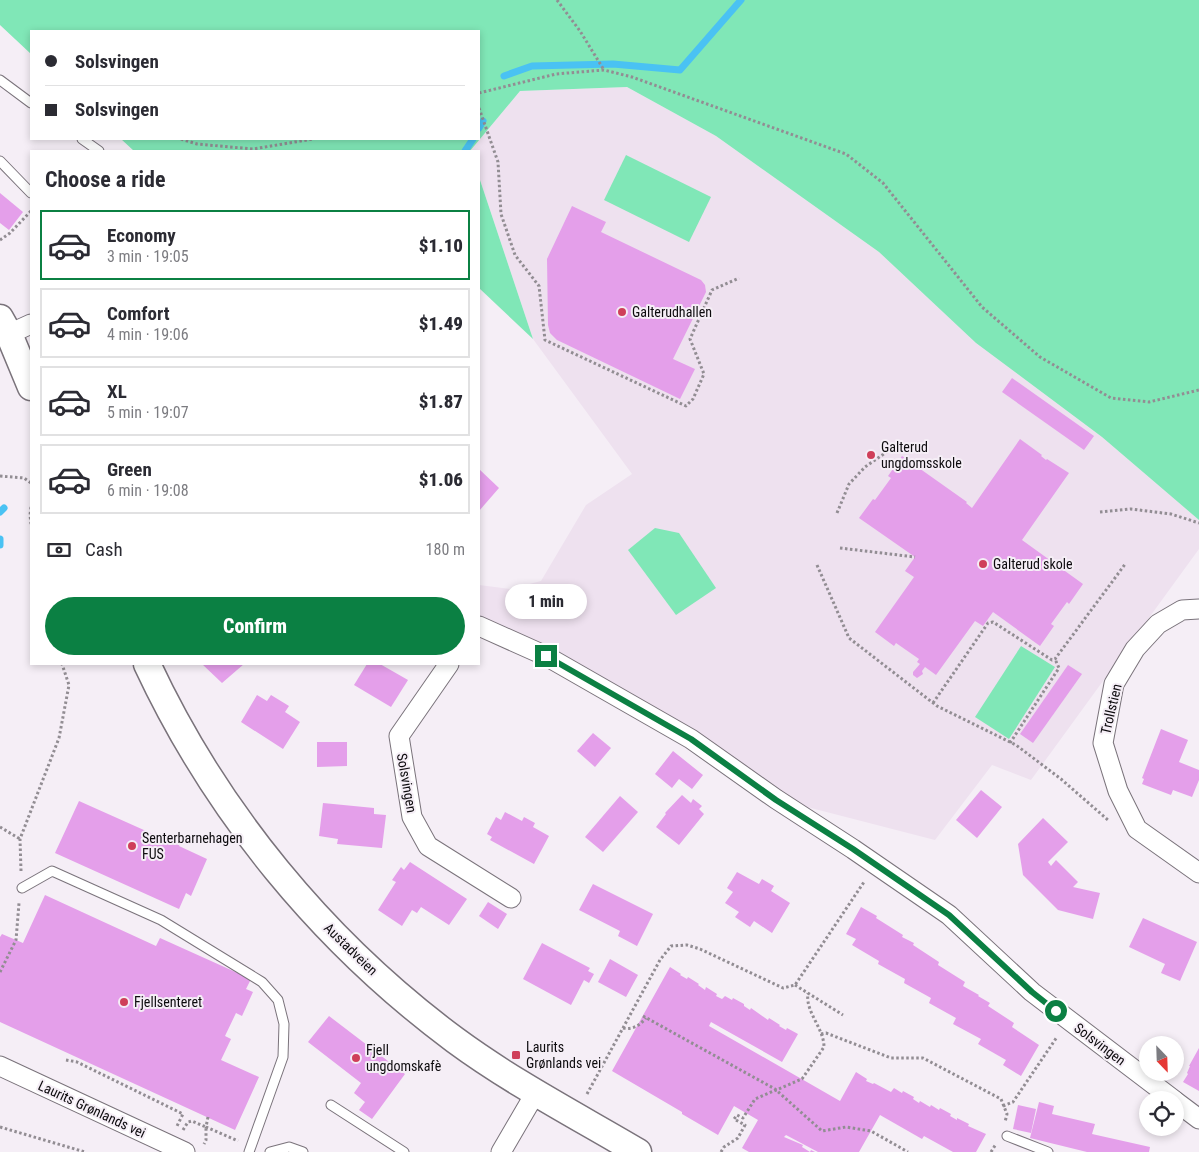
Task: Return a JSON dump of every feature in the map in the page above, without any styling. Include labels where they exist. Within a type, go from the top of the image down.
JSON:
[{"type":"main road","points":[[13,325],[30,384]]},
{"type":"main road","name":"Austadveien","points":[[147,665],[165,701],[212,780],[246,831],[294,891],[357,957],[456,1041],[536,1092],[638,1152]]},
{"type":"street","name":"Trollstien","points":[[1199,609],[1182,610],[1158,624],[1136,650],[1114,684],[1103,743],[1118,791],[1137,829],[1199,873]]},
{"type":"street","name":"Solsvingen","points":[[480,626],[546,656],[691,739],[776,800],[876,864],[949,915],[1032,992],[1163,1091]]},
{"type":"street","name":"Solsvingen","points":[[448,665],[399,736],[412,817],[428,846],[511,898]]},
{"type":"street","name":"Laurits Grønlands vei","points":[[0,1066],[185,1152]]},
{"type":"street","points":[[501,1152],[536,1092]]},
{"type":"street","name":"Solsvingen","points":[[1184,1107],[1199,1119]]},
{"type":"lane","points":[[0,80],[30,102]]},
{"type":"lane","points":[[83,140],[98,150]]},
{"type":"lane","points":[[0,161],[30,192]]},
{"type":"lane","points":[[22,888],[52,871],[161,920],[262,982],[278,1000],[284,1024],[283,1057],[250,1150]]},
{"type":"lane","points":[[331,1105],[404,1152]]},
{"type":"lane","points":[[1007,1136],[1048,1152]]},
{"type":"lane","points":[[270,1152],[289,1147],[303,1152]]},
{"type":"path","points":[[557,0],[580,31],[604,70]]},
{"type":"path","points":[[480,93],[556,74],[604,70],[632,78],[846,154],[883,183],[982,307],[1040,357],[1111,398],[1149,402],[1199,390]]},
{"type":"path","points":[[480,111],[498,162],[501,214],[515,255],[539,286],[545,340],[686,406],[693,399],[704,374],[690,339],[712,290],[739,278]]},
{"type":"path","points":[[184,140],[197,144],[253,149],[307,140]]},
{"type":"path","points":[[0,240],[30,213]]},
{"type":"path","points":[[837,513],[849,484],[865,467],[901,442]]},
{"type":"path","points":[[0,476],[24,478],[30,482]]},
{"type":"path","points":[[1100,512],[1131,509],[1171,514],[1199,523]]},
{"type":"path","points":[[840,548],[915,558]]},
{"type":"path","points":[[1055,659],[1126,563]]},
{"type":"path","points":[[817,565],[849,638],[933,703],[1010,742],[1062,779],[1109,821],[1137,829]]},
{"type":"path","points":[[933,703],[988,623],[993,622],[1052,660],[1055,659]]},
{"type":"path","points":[[1010,742],[1059,668],[1055,659]]},
{"type":"path","points":[[0,972],[16,940],[22,888],[20,839],[59,738],[68,685],[62,665]]},
{"type":"path","points":[[0,827],[20,839]]},
{"type":"path","points":[[585,1097],[660,960],[671,946],[687,945],[700,949],[783,988],[795,985],[876,864]]},
{"type":"path","points":[[795,985],[843,1015]]},
{"type":"path","points":[[721,1152],[724,1147],[738,1138],[745,1125],[734,1119],[737,1115],[743,1118],[754,1099],[802,1079],[824,1047],[821,1034],[806,1002],[808,993]]},
{"type":"path","points":[[623,1028],[630,1029],[638,1026],[645,1017],[775,1089],[822,1131],[846,1127],[871,1131],[908,1152]]},
{"type":"path","points":[[1003,1106],[1013,1102],[1068,1020]]},
{"type":"path","points":[[821,1034],[826,1033],[891,1058],[923,1058],[1000,1099],[1007,1114],[1002,1133],[1007,1136]]},
{"type":"path","points":[[66,1060],[77,1062],[183,1114],[177,1126],[182,1130],[185,1129],[188,1122],[192,1121],[250,1150]]},
{"type":"path","points":[[206,1140],[208,1117]]},
{"type":"path","points":[[0,1127],[85,1152]]},
{"type":"shaded area","name":"Galterud ungdomsskole","points":[[627,87],[716,136],[879,252],[976,343],[1102,437],[1199,520],[1199,549],[1031,780],[992,765],[935,840],[776,799],[480,618],[480,585],[510,589],[541,581],[586,505],[632,474],[533,339],[480,180],[480,150],[471,150],[520,91]]},
{"type":"green space","points":[[0,0],[1199,0],[1199,520],[1102,437],[976,343],[879,252],[716,136],[627,87],[520,91],[480,139],[480,30],[30,30],[30,53],[0,25]]},
{"type":"green space","points":[[122,140],[479,140],[471,150],[133,150]]},
{"type":"green space","points":[[626,155],[711,197],[689,242],[604,200]]},
{"type":"green space","points":[[480,180],[533,339],[480,289]]},
{"type":"green space","points":[[655,528],[679,533],[716,588],[676,615],[628,550]]},
{"type":"green space","points":[[1021,646],[1055,667],[1009,739],[975,717]]},
{"type":"building","points":[[0,193],[23,212],[9,230],[0,223]]},
{"type":"building","name":"Galterudhallen","points":[[572,206],[606,222],[601,232],[701,280],[705,285],[706,292],[673,359],[695,369],[680,399],[557,340],[550,333],[548,325],[547,259]]},
{"type":"building","points":[[1012,378],[1094,436],[1084,450],[1002,392]]},
{"type":"building","name":"Galterud skole","points":[[1020,439],[1046,460],[1069,473],[1022,540],[1083,584],[1069,604],[1067,602],[1051,624],[1054,626],[1040,646],[993,612],[983,626],[975,621],[936,675],[925,667],[922,671],[923,674],[917,678],[913,675],[913,672],[920,664],[917,662],[919,659],[896,643],[894,646],[875,632],[914,577],[905,571],[915,557],[859,518],[891,478],[888,476],[902,456],[967,502],[972,508]]},
{"type":"building","points":[[480,470],[499,488],[480,510]]},
{"type":"building","points":[[203,665],[243,665],[222,683]]},
{"type":"building","points":[[366,665],[382,665],[408,680],[391,707],[354,685]]},
{"type":"building","points":[[1068,665],[1082,674],[1033,743],[1020,734]]},
{"type":"building","points":[[257,695],[267,701],[271,695],[289,706],[285,712],[300,722],[283,749],[241,722]]},
{"type":"building","points":[[1161,729],[1188,740],[1179,762],[1199,770],[1199,780],[1192,797],[1173,790],[1171,795],[1142,784],[1144,779],[1142,778]]},
{"type":"building","points":[[593,733],[611,748],[595,767],[577,751]]},
{"type":"building","points":[[317,742],[347,742],[347,766],[317,767]]},
{"type":"building","points":[[673,751],[703,775],[692,789],[679,779],[672,788],[655,774]]},
{"type":"building","points":[[981,790],[1002,807],[977,838],[956,820]]},
{"type":"building","points":[[682,795],[691,803],[693,799],[702,806],[699,809],[704,814],[679,845],[656,827],[665,813]]},
{"type":"building","points":[[620,796],[638,812],[603,852],[585,837]]},
{"type":"building","points":[[79,801],[164,839],[166,834],[181,841],[179,846],[207,859],[191,896],[186,893],[179,909],[55,853]]},
{"type":"building","points":[[323,803],[374,808],[374,814],[386,815],[382,848],[337,844],[338,839],[319,836]]},
{"type":"building","points":[[505,812],[522,821],[524,817],[535,823],[533,827],[549,836],[534,864],[490,840],[492,837],[487,834],[496,817],[501,820]]},
{"type":"building","points":[[1043,818],[1068,842],[1048,862],[1051,866],[1056,860],[1078,882],[1073,887],[1100,893],[1093,919],[1058,910],[1023,875],[1018,844]]},
{"type":"building","points":[[410,862],[467,899],[449,925],[421,907],[417,913],[412,910],[402,926],[378,910],[396,882],[392,880],[401,867],[404,870]]},
{"type":"building","points":[[737,872],[759,884],[762,879],[774,886],[771,891],[790,903],[772,933],[754,921],[750,927],[735,917],[739,912],[725,903],[733,892],[727,888]]},
{"type":"building","points":[[593,884],[653,914],[637,946],[618,936],[620,931],[579,910]]},
{"type":"building","name":"Fjellsenteret","points":[[45,895],[156,946],[160,938],[251,979],[246,989],[253,992],[242,1016],[236,1013],[225,1036],[231,1039],[221,1060],[259,1077],[235,1130],[0,1022],[0,937],[2,934],[23,943]]},
{"type":"building","points":[[488,902],[507,914],[498,929],[479,916]]},
{"type":"building","points":[[861,907],[877,916],[876,918],[903,935],[902,937],[914,943],[913,945],[939,962],[938,965],[965,982],[963,986],[990,1003],[988,1006],[1014,1023],[1012,1027],[1039,1045],[1021,1076],[1003,1065],[1006,1060],[978,1044],[981,1039],[953,1024],[956,1018],[929,1003],[931,998],[904,983],[905,979],[878,964],[879,961],[852,945],[856,939],[846,934]]},
{"type":"building","points":[[1143,918],[1197,942],[1180,981],[1161,973],[1165,964],[1129,947]]},
{"type":"building","points":[[542,943],[590,968],[588,971],[594,974],[589,983],[584,980],[571,1005],[523,979]]},
{"type":"building","points":[[610,959],[638,975],[626,997],[598,982]]},
{"type":"building","points":[[670,967],[680,975],[687,979],[688,977],[699,984],[705,990],[706,987],[717,994],[716,996],[722,999],[725,996],[732,1000],[733,998],[786,1030],[787,1028],[798,1034],[782,1062],[711,1022],[709,1026],[840,1101],[856,1072],[867,1079],[866,1081],[891,1092],[894,1088],[914,1097],[913,1099],[919,1103],[920,1101],[939,1110],[940,1108],[957,1120],[957,1118],[969,1124],[968,1126],[986,1134],[976,1152],[953,1152],[924,1136],[922,1139],[880,1115],[859,1152],[818,1152],[786,1135],[784,1137],[803,1145],[802,1147],[810,1152],[749,1152],[742,1148],[758,1120],[734,1106],[718,1135],[682,1114],[682,1112],[612,1071]]},
{"type":"building","name":"Fjell ungdomskafè","points":[[329,1016],[405,1074],[372,1119],[359,1110],[365,1102],[354,1093],[361,1083],[308,1042]]},
{"type":"building","points":[[1199,1048],[1199,1091],[1183,1082],[1188,1074],[1189,1066]]},
{"type":"building","points":[[1039,1102],[1054,1106],[1052,1114],[1095,1124],[1092,1134],[1150,1147],[1149,1152],[1087,1152],[1030,1138]]},
{"type":"building","points":[[1018,1105],[1036,1109],[1031,1133],[1013,1129]]},
{"type":"waterway","points":[[504,76],[532,66],[613,64],[680,70],[741,0]]},
{"type":"waterway","points":[[480,126],[483,121]]},
{"type":"waterway","points":[[466,150],[472,140]]},
{"type":"waterway","points":[[0,512],[4,508]]},
{"type":"waterway","points":[[0,539],[0,545]]},
{"type":"place","name":"Galterudhallen","points":[[622,312]]},
{"type":"place","name":"Galterud ungdomsskole","points":[[871,455]]},
{"type":"place","name":"Galterud skole","points":[[983,564]]},
{"type":"place","name":"Senterbarnehagen FUS","points":[[132,846]]},
{"type":"place","name":"Fjellsenteret","points":[[124,1002]]},
{"type":"place","name":"Laurits Grønlands vei","points":[[516,1055]]},
{"type":"place","name":"Fjell ungdomskafè","points":[[356,1058]]},
{"type":"route","points":[[546,656],[691,739],[776,800],[853,849],[949,915],[1032,992],[1056,1011]]}]
